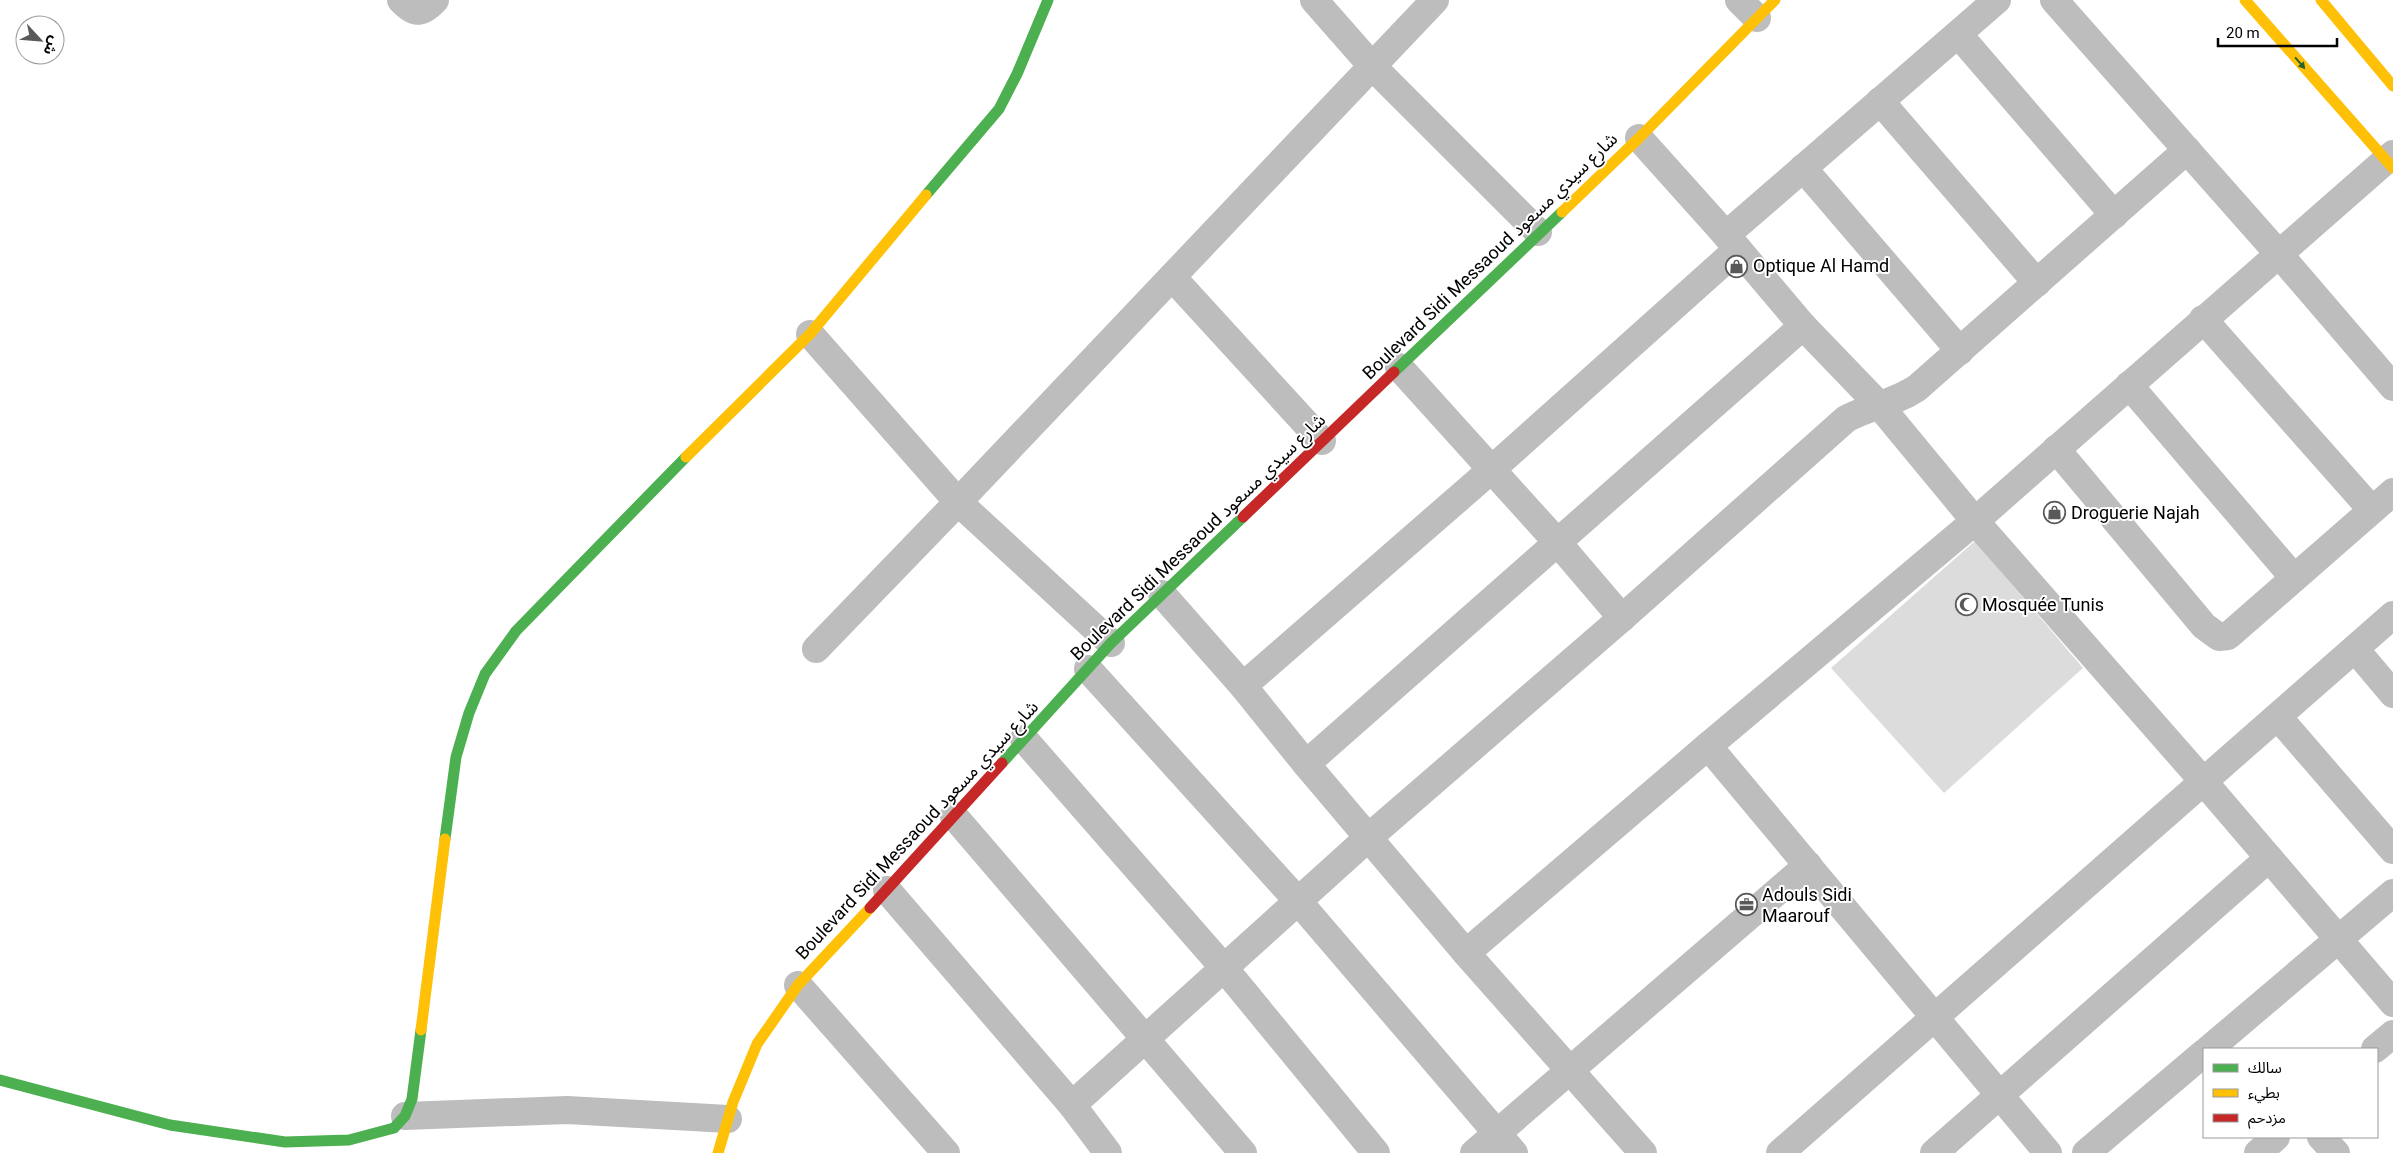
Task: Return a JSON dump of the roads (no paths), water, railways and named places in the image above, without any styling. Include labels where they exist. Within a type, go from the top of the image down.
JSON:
[{"type":"street","points":[[401,0],[418,12],[426,10],[435,0]]},
{"type":"street","points":[[0,1080],[170,1125],[286,1142],[348,1140],[394,1128],[405,1116],[412,1099],[456,757],[468,713],[485,674],[516,631],[628,514],[810,334],[999,109],[1018,74],[1048,0]]},
{"type":"street","points":[[1314,0],[1372,66],[1538,232]]},
{"type":"street","points":[[816,649],[1435,0]]},
{"type":"street","points":[[1243,686],[1491,470],[1732,242],[1803,168],[1997,0]]},
{"type":"street","points":[[2054,0],[2278,253],[2393,387]]},
{"type":"street","points":[[1466,953],[1975,521],[2278,253],[2391,160],[2245,0]]},
{"type":"street","points":[[2321,0],[2393,86]]},
{"type":"street","name":"Boulevard Sidi Messaoud شارع سيدي مسعود","points":[[718,1153],[733,1102],[757,1044],[798,985],[887,890],[1111,643],[1538,232],[1639,138],[1757,6]]},
{"type":"street","points":[[1958,34],[2114,215]]},
{"type":"street","points":[[1880,101],[2037,283]]},
{"type":"street","points":[[1639,138],[1732,242],[1803,326],[1880,406],[1975,521],[2204,782],[2393,1003]]},
{"type":"street","points":[[1072,1105],[1369,837],[1622,618],[1846,419],[1860,412],[1900,399],[1917,388],[2187,150]]},
{"type":"street","points":[[1803,168],[1960,350]]},
{"type":"street","points":[[1172,277],[1322,440]]},
{"type":"street","points":[[2203,319],[2372,510]]},
{"type":"street","points":[[1306,764],[1803,326]]},
{"type":"street","points":[[810,334],[958,502],[1111,643]]},
{"type":"street","points":[[1399,367],[1558,543],[1622,618]]},
{"type":"street","points":[[2129,385],[2294,578]]},
{"type":"street","points":[[2056,449],[2211,633],[2219,637],[2228,636],[2393,492]]},
{"type":"street","points":[[1162,594],[1243,686],[1306,764],[1466,953],[1569,1072],[1643,1153]]},
{"type":"street","points":[[1780,1153],[2393,615]]},
{"type":"street","points":[[2354,649],[2393,694]]},
{"type":"street","points":[[1088,668],[1298,902],[1505,1143]]},
{"type":"street","points":[[2278,717],[2393,850]]},
{"type":"street","points":[[1024,739],[1224,968],[1376,1153]]},
{"type":"street","points":[[1708,746],[2048,1153]]},
{"type":"street","points":[[954,816],[1243,1153]]},
{"type":"street","points":[[1934,1153],[2269,858]]},
{"type":"street","points":[[1474,1153],[1505,1143],[1569,1072],[1808,866]]},
{"type":"street","points":[[887,890],[1072,1105],[1108,1153]]},
{"type":"street","points":[[2210,1048],[2393,893]]},
{"type":"street","points":[[798,985],[946,1153]]},
{"type":"street","points":[[2377,1048],[2393,1034]]},
{"type":"street","points":[[2086,1153],[2203,1054]]},
{"type":"street","points":[[405,1116],[567,1110],[728,1119]]},
{"type":"street","points":[[2258,1153],[2275,1138]]},
{"type":"street","points":[[2322,1138],[2336,1153]]},
{"type":"place","name":"Optique Al Hamd","points":[[1737,266]]},
{"type":"place","name":"Droguerie Najah","points":[[2055,513]]},
{"type":"place","name":"Mosquée Tunis","points":[[1966,605]]},
{"type":"place","name":"Adouls Sidi Maarouf","points":[[1746,905]]}]
